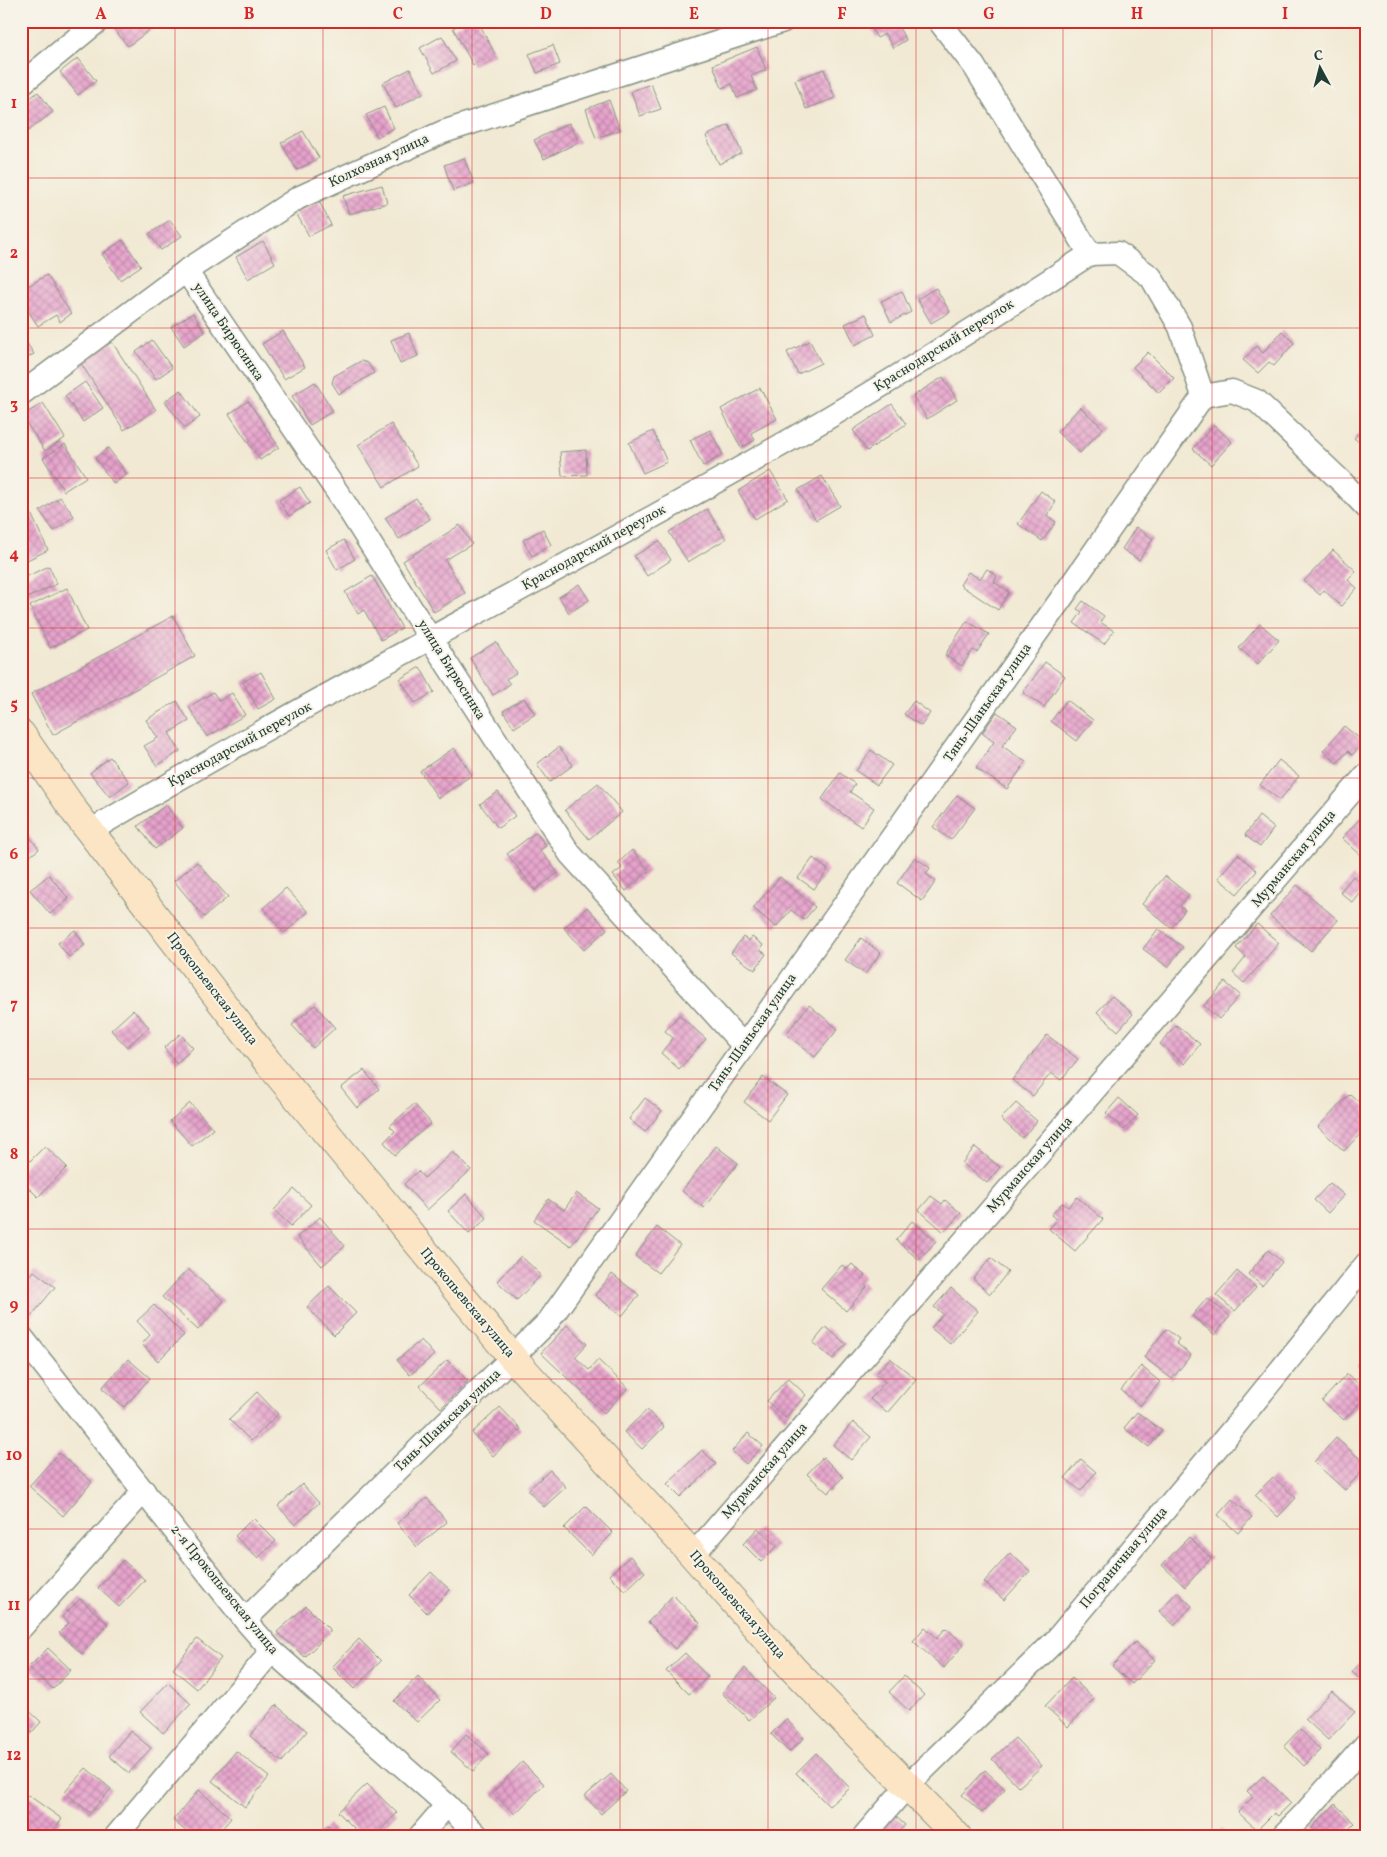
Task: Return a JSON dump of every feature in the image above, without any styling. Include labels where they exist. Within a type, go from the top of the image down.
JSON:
[{"type":"main road","name":"Прокопьевская улица","points":[[21,734],[90,831],[267,1061],[512,1358],[693,1555],[793,1669],[956,1836]]},
{"type":"street","points":[[21,84],[98,21]]},
{"type":"street","name":"Колхозная улица","points":[[21,394],[186,271],[298,198],[443,132],[782,21]]},
{"type":"street","points":[[940,21],[974,66],[1090,254],[1118,253],[1151,276],[1180,327],[1202,396],[1232,391],[1257,401],[1366,506]]},
{"type":"street","name":"Краснодарский переулок","points":[[90,831],[430,638],[776,449],[941,350],[1090,254]]},
{"type":"street","name":"улица Бирюсинка","points":[[186,271],[340,496],[570,854],[744,1046]]},
{"type":"street","name":"Тянь-Шаньская улица","points":[[245,1620],[548,1322],[1066,592],[1202,396]]},
{"type":"street","name":"Мурманская улица","points":[[693,1555],[1366,775]]},
{"type":"street","name":"Пограничная улица","points":[[864,1836],[908,1785],[1054,1642],[1231,1431],[1366,1264]]},
{"type":"street","name":"2-я Прокопьевская улица","points":[[21,1336],[245,1620],[272,1651],[447,1805],[478,1836]]},
{"type":"street","points":[[21,1628],[144,1491]]},
{"type":"street","points":[[116,1836],[272,1651]]},
{"type":"street","points":[[1282,1836],[1366,1744]]},
{"type":"street","points":[[420,1836],[447,1805]]},
{"type":"building","points":[[124,21],[144,21],[151,29],[128,46],[114,29]]},
{"type":"building","points":[[466,21],[478,21],[495,54],[473,65],[453,28]]},
{"type":"building","points":[[867,21],[895,21],[906,40],[893,48],[885,34],[877,38]]},
{"type":"building","points":[[442,36],[456,61],[434,73],[420,48]]},
{"type":"building","points":[[553,45],[560,64],[537,73],[529,54]]},
{"type":"building","points":[[757,47],[766,70],[751,76],[757,90],[737,98],[732,84],[722,88],[713,65]]},
{"type":"building","points":[[78,58],[96,81],[78,95],[60,72]]},
{"type":"building","points":[[410,69],[423,93],[396,108],[383,83]]},
{"type":"building","points":[[824,69],[835,98],[806,109],[795,80]]},
{"type":"building","points":[[651,84],[661,109],[640,116],[631,91]]},
{"type":"building","points":[[38,92],[53,112],[28,131],[21,122],[21,105]]},
{"type":"building","points":[[609,100],[620,130],[596,138],[586,109]]},
{"type":"building","points":[[384,107],[394,128],[377,137],[366,115]]},
{"type":"building","points":[[569,123],[579,142],[544,159],[534,140]]},
{"type":"building","points":[[729,125],[742,153],[719,164],[706,136]]},
{"type":"building","points":[[303,131],[319,158],[297,170],[281,143]]},
{"type":"building","points":[[464,158],[474,183],[453,191],[444,165]]},
{"type":"building","points":[[382,185],[387,203],[349,214],[343,196]]},
{"type":"building","points":[[319,201],[331,225],[309,236],[296,213]]},
{"type":"building","points":[[170,220],[182,236],[161,250],[149,234]]},
{"type":"building","points":[[123,240],[141,266],[120,280],[102,254]]},
{"type":"building","points":[[263,241],[275,263],[248,279],[236,257]]},
{"type":"building","points":[[47,275],[71,314],[60,322],[56,315],[38,326],[21,300],[21,290]]},
{"type":"building","points":[[936,288],[950,312],[931,323],[917,299]]},
{"type":"building","points":[[902,291],[911,312],[891,322],[881,301]]},
{"type":"building","points":[[193,313],[205,332],[184,346],[171,327]]},
{"type":"building","points":[[866,314],[875,335],[855,345],[845,324]]},
{"type":"building","points":[[283,331],[305,367],[284,379],[262,344]]},
{"type":"building","points":[[1282,331],[1294,343],[1274,366],[1269,362],[1258,373],[1243,360],[1256,346],[1263,353]]},
{"type":"building","points":[[409,333],[418,356],[400,364],[391,340]]},
{"type":"building","points":[[21,334],[34,354],[21,361]]},
{"type":"building","points":[[152,340],[172,368],[156,379],[136,352]]},
{"type":"building","points":[[810,341],[821,363],[798,374],[787,352]]},
{"type":"building","points":[[112,342],[156,410],[124,430],[80,362]]},
{"type":"building","points":[[1148,352],[1174,378],[1159,393],[1133,367]]},
{"type":"building","points":[[361,361],[368,363],[374,373],[339,394],[332,383],[334,376]]},
{"type":"building","points":[[943,377],[957,400],[927,419],[913,396]]},
{"type":"building","points":[[85,382],[103,408],[83,422],[65,396]]},
{"type":"building","points":[[315,382],[333,411],[310,425],[292,396]]},
{"type":"building","points":[[760,388],[777,419],[751,433],[755,440],[741,448],[721,409]]},
{"type":"building","points":[[181,390],[200,417],[185,428],[165,401]]},
{"type":"building","points":[[248,401],[279,447],[260,460],[229,414]]},
{"type":"building","points":[[43,403],[65,438],[45,451],[22,416]]},
{"type":"building","points":[[892,404],[906,424],[867,451],[853,430]]},
{"type":"building","points":[[1080,407],[1103,428],[1080,453],[1057,432]]},
{"type":"building","points":[[391,424],[418,466],[384,487],[358,445]]},
{"type":"building","points":[[1214,425],[1232,442],[1211,465],[1193,449]]},
{"type":"building","points":[[1366,425],[1366,448],[1354,438]]},
{"type":"building","points":[[710,430],[723,455],[703,466],[690,440]]},
{"type":"building","points":[[653,431],[667,462],[643,473],[629,443]]},
{"type":"building","points":[[65,444],[86,477],[64,491],[43,458]]},
{"type":"building","points":[[108,448],[127,474],[114,484],[95,458]]},
{"type":"building","points":[[586,450],[587,475],[562,476],[560,452]]},
{"type":"building","points":[[770,471],[788,499],[755,519],[738,491]]},
{"type":"building","points":[[822,476],[840,506],[816,520],[798,490]]},
{"type":"building","points":[[300,487],[310,503],[289,516],[279,500]]},
{"type":"building","points":[[1041,491],[1056,502],[1047,515],[1056,522],[1042,541],[1018,524]]},
{"type":"building","points":[[21,492],[48,550],[21,563]]},
{"type":"building","points":[[60,497],[74,516],[54,531],[40,511]]},
{"type":"building","points":[[416,498],[430,519],[399,539],[385,518]]},
{"type":"building","points":[[707,509],[726,539],[688,562],[669,532]]},
{"type":"building","points":[[460,525],[472,544],[445,560],[465,593],[434,612],[403,561]]},
{"type":"building","points":[[1136,527],[1153,539],[1139,560],[1122,549]]},
{"type":"building","points":[[543,529],[551,545],[532,556],[523,540]]},
{"type":"building","points":[[344,540],[355,559],[337,570],[326,550]]},
{"type":"building","points":[[659,541],[671,560],[647,576],[634,556]]},
{"type":"building","points":[[1333,550],[1356,571],[1348,580],[1357,588],[1341,606],[1324,590],[1320,595],[1304,581]]},
{"type":"building","points":[[49,566],[57,584],[27,598],[21,586],[21,579]]},
{"type":"building","points":[[987,569],[997,576],[994,582],[1009,592],[998,610],[960,585],[968,572],[980,579]]},
{"type":"building","points":[[372,576],[402,628],[381,640],[364,610],[358,614],[345,592]]},
{"type":"building","points":[[579,584],[589,600],[569,613],[559,597]]},
{"type":"building","points":[[67,588],[87,630],[50,648],[30,606]]},
{"type":"building","points":[[1083,601],[1104,616],[1100,622],[1114,631],[1104,644],[1074,623],[1082,612],[1077,609]]},
{"type":"building","points":[[173,616],[195,656],[53,735],[31,694]]},
{"type":"building","points":[[967,621],[989,634],[977,652],[973,650],[962,666],[945,655]]},
{"type":"building","points":[[1260,624],[1279,640],[1258,664],[1239,648]]},
{"type":"building","points":[[496,642],[516,673],[506,679],[510,684],[493,695],[470,658]]},
{"type":"building","points":[[1045,662],[1065,676],[1044,707],[1023,693]]},
{"type":"building","points":[[420,667],[434,692],[415,703],[400,679]]},
{"type":"building","points":[[261,672],[276,699],[258,709],[243,682]]},
{"type":"building","points":[[213,692],[219,701],[232,693],[245,715],[207,737],[189,707]]},
{"type":"building","points":[[524,698],[535,714],[514,728],[503,711]]},
{"type":"building","points":[[1067,700],[1093,720],[1077,741],[1051,721]]},
{"type":"building","points":[[177,701],[189,721],[169,733],[180,751],[157,766],[144,746],[158,738],[146,720]]},
{"type":"building","points":[[914,701],[930,713],[921,726],[904,714]]},
{"type":"building","points":[[997,712],[1017,726],[1002,746],[1026,762],[1007,789],[976,768],[994,742],[982,733]]},
{"type":"building","points":[[1344,726],[1364,742],[1352,755],[1348,751],[1337,763],[1323,751]]},
{"type":"building","points":[[559,747],[573,765],[550,782],[537,764]]},
{"type":"building","points":[[454,748],[472,775],[438,798],[420,771]]},
{"type":"building","points":[[871,750],[892,765],[877,785],[856,771]]},
{"type":"building","points":[[110,757],[129,782],[110,797],[90,773]]},
{"type":"building","points":[[1279,760],[1299,776],[1280,800],[1260,785]]},
{"type":"building","points":[[840,773],[855,784],[850,792],[874,808],[861,827],[822,799]]},
{"type":"building","points":[[598,783],[622,812],[589,839],[565,810]]},
{"type":"building","points":[[498,792],[515,816],[498,828],[480,804]]},
{"type":"building","points":[[957,795],[975,808],[951,840],[933,827]]},
{"type":"building","points":[[166,805],[183,828],[155,849],[138,826]]},
{"type":"building","points":[[1363,815],[1366,818],[1366,849],[1361,855],[1342,838]]},
{"type":"building","points":[[1259,816],[1274,828],[1260,847],[1245,835]]},
{"type":"building","points":[[26,832],[39,849],[21,863],[21,836]]},
{"type":"building","points":[[536,832],[546,846],[540,850],[558,873],[535,890],[507,854]]},
{"type":"building","points":[[632,850],[649,871],[626,891],[613,875],[622,868],[618,863]]},
{"type":"building","points":[[1238,854],[1257,871],[1237,894],[1218,878]]},
{"type":"building","points":[[915,857],[930,868],[926,874],[936,881],[922,901],[897,883]]},
{"type":"building","points":[[813,858],[828,870],[814,889],[798,878]]},
{"type":"building","points":[[197,862],[228,897],[204,917],[174,881]]},
{"type":"building","points":[[49,875],[69,899],[50,914],[30,890]]},
{"type":"building","points":[[1165,876],[1189,895],[1180,906],[1185,910],[1171,928],[1142,904]]},
{"type":"building","points":[[1353,876],[1366,886],[1353,903],[1340,892]]},
{"type":"building","points":[[780,877],[815,907],[804,920],[791,910],[776,927],[753,908]]},
{"type":"building","points":[[1297,885],[1338,920],[1311,951],[1270,916]]},
{"type":"building","points":[[286,888],[308,912],[284,933],[263,908]]},
{"type":"building","points":[[587,907],[607,929],[584,950],[564,928]]},
{"type":"building","points":[[1257,924],[1279,943],[1244,983],[1233,973],[1246,957],[1236,948]]},
{"type":"building","points":[[1158,929],[1183,947],[1168,967],[1143,949]]},
{"type":"building","points":[[75,930],[85,945],[69,957],[58,943]]},
{"type":"building","points":[[743,937],[749,941],[752,937],[763,945],[760,950],[766,954],[755,970],[731,953]]},
{"type":"building","points":[[861,938],[881,953],[865,974],[845,960]]},
{"type":"building","points":[[1225,982],[1240,995],[1219,1019],[1204,1006]]},
{"type":"building","points":[[1112,996],[1133,1014],[1118,1031],[1097,1012]]},
{"type":"building","points":[[315,1005],[335,1028],[313,1048],[292,1025]]},
{"type":"building","points":[[809,1005],[838,1029],[815,1057],[786,1034]]},
{"type":"building","points":[[133,1010],[149,1027],[127,1047],[111,1030]]},
{"type":"building","points":[[679,1015],[706,1039],[679,1069],[661,1053],[673,1038],[665,1031]]},
{"type":"building","points":[[1176,1025],[1200,1044],[1184,1064],[1160,1044]]},
{"type":"building","points":[[180,1034],[193,1048],[177,1063],[164,1048]]},
{"type":"building","points":[[1047,1035],[1078,1059],[1061,1080],[1051,1073],[1033,1096],[1012,1080]]},
{"type":"building","points":[[364,1070],[379,1089],[357,1108],[341,1088]]},
{"type":"building","points":[[763,1077],[787,1095],[768,1120],[744,1102]]},
{"type":"building","points":[[1350,1094],[1366,1108],[1366,1128],[1344,1151],[1318,1127]]},
{"type":"building","points":[[645,1098],[662,1111],[645,1132],[629,1119]]},
{"type":"building","points":[[1119,1098],[1138,1115],[1124,1130],[1106,1113]]},
{"type":"building","points":[[190,1103],[213,1129],[192,1146],[170,1121]]},
{"type":"building","points":[[1016,1103],[1037,1121],[1022,1138],[1001,1119]]},
{"type":"building","points":[[414,1104],[431,1123],[395,1155],[384,1142],[395,1131],[390,1126]]},
{"type":"building","points":[[45,1146],[67,1167],[38,1197],[21,1180],[21,1170]]},
{"type":"building","points":[[716,1146],[738,1163],[704,1208],[682,1191]]},
{"type":"building","points":[[975,1147],[1000,1167],[987,1183],[962,1163]]},
{"type":"building","points":[[453,1152],[471,1170],[427,1210],[404,1184],[418,1171],[424,1178]]},
{"type":"building","points":[[1330,1183],[1344,1195],[1328,1213],[1314,1200]]},
{"type":"building","points":[[294,1189],[311,1205],[291,1226],[274,1210]]},
{"type":"building","points":[[576,1193],[598,1208],[571,1246],[534,1220],[548,1199],[564,1210]]},
{"type":"building","points":[[466,1194],[487,1218],[469,1234],[448,1211]]},
{"type":"building","points":[[931,1196],[942,1204],[945,1200],[961,1213],[944,1232],[919,1210]]},
{"type":"building","points":[[1077,1197],[1103,1219],[1075,1251],[1049,1229],[1057,1220],[1051,1215],[1062,1203],[1068,1207]]},
{"type":"building","points":[[320,1217],[345,1246],[322,1266],[297,1237]]},
{"type":"building","points":[[912,1221],[936,1241],[919,1260],[896,1240]]},
{"type":"building","points":[[657,1227],[680,1245],[658,1273],[635,1256]]},
{"type":"building","points":[[1268,1250],[1282,1262],[1262,1286],[1248,1274]]},
{"type":"building","points":[[521,1256],[541,1275],[517,1300],[497,1281]]},
{"type":"building","points":[[991,1258],[1008,1272],[990,1294],[973,1279]]},
{"type":"building","points":[[852,1264],[865,1276],[861,1281],[867,1287],[846,1311],[821,1289],[842,1265],[847,1269]]},
{"type":"building","points":[[188,1269],[224,1301],[198,1330],[162,1297]]},
{"type":"building","points":[[34,1271],[55,1287],[29,1319],[21,1313],[21,1287]]},
{"type":"building","points":[[1237,1271],[1256,1288],[1235,1311],[1216,1295]]},
{"type":"building","points":[[612,1274],[639,1295],[622,1316],[595,1295]]},
{"type":"building","points":[[329,1286],[356,1313],[334,1335],[307,1307]]},
{"type":"building","points":[[951,1288],[978,1311],[950,1344],[931,1328],[943,1314],[934,1307]]},
{"type":"building","points":[[1207,1298],[1230,1316],[1215,1335],[1192,1316]]},
{"type":"building","points":[[154,1305],[184,1335],[158,1361],[142,1344],[150,1335],[137,1321]]},
{"type":"building","points":[[567,1325],[587,1344],[575,1357],[589,1370],[598,1360],[628,1388],[604,1413],[541,1353]]},
{"type":"building","points":[[826,1327],[846,1344],[833,1359],[813,1343]]},
{"type":"building","points":[[1166,1329],[1179,1339],[1176,1343],[1191,1355],[1172,1379],[1144,1357]]},
{"type":"building","points":[[421,1340],[434,1355],[410,1375],[397,1360]]},
{"type":"building","points":[[1366,1356],[1366,1374],[1357,1366]]},
{"type":"building","points":[[890,1358],[916,1379],[887,1413],[870,1399],[885,1382],[876,1374]]},
{"type":"building","points":[[128,1359],[150,1378],[124,1407],[102,1388]]},
{"type":"building","points":[[447,1360],[468,1381],[441,1408],[420,1386]]},
{"type":"building","points":[[1141,1366],[1160,1382],[1140,1406],[1121,1390]]},
{"type":"building","points":[[1347,1374],[1366,1390],[1366,1396],[1344,1420],[1322,1401]]},
{"type":"building","points":[[788,1378],[806,1395],[785,1418],[767,1401]]},
{"type":"building","points":[[257,1392],[278,1414],[251,1441],[229,1419]]},
{"type":"building","points":[[500,1407],[521,1429],[493,1456],[472,1433]]},
{"type":"building","points":[[647,1410],[664,1427],[642,1449],[624,1432]]},
{"type":"building","points":[[1137,1412],[1162,1431],[1149,1447],[1124,1428]]},
{"type":"building","points":[[853,1422],[871,1437],[851,1460],[833,1445]]},
{"type":"building","points":[[748,1433],[763,1446],[746,1464],[732,1451]]},
{"type":"building","points":[[1336,1438],[1366,1464],[1366,1467],[1345,1490],[1314,1462]]},
{"type":"building","points":[[702,1450],[716,1464],[680,1497],[667,1484]]},
{"type":"building","points":[[59,1453],[92,1482],[63,1516],[29,1486]]},
{"type":"building","points":[[823,1457],[843,1477],[828,1493],[807,1474]]},
{"type":"building","points":[[1081,1459],[1096,1472],[1081,1491],[1065,1478]]},
{"type":"building","points":[[550,1470],[566,1487],[544,1507],[528,1490]]},
{"type":"building","points":[[1273,1477],[1296,1498],[1278,1517],[1255,1495]]},
{"type":"building","points":[[302,1484],[319,1503],[295,1525],[278,1506]]},
{"type":"building","points":[[427,1498],[447,1522],[417,1547],[397,1523]]},
{"type":"building","points":[[1232,1499],[1252,1517],[1238,1533],[1218,1515]]},
{"type":"building","points":[[586,1506],[613,1533],[591,1555],[564,1528]]},
{"type":"building","points":[[253,1518],[276,1541],[258,1558],[235,1536]]},
{"type":"building","points":[[758,1528],[777,1546],[761,1562],[743,1544]]},
{"type":"building","points":[[1189,1537],[1211,1558],[1185,1587],[1162,1565]]},
{"type":"building","points":[[1010,1553],[1030,1571],[1004,1600],[984,1582]]},
{"type":"building","points":[[630,1556],[645,1572],[625,1591],[609,1575]]},
{"type":"building","points":[[123,1560],[145,1580],[119,1607],[98,1588]]},
{"type":"building","points":[[431,1572],[450,1590],[427,1613],[409,1595]]},
{"type":"building","points":[[1177,1592],[1192,1606],[1174,1625],[1159,1611]]},
{"type":"building","points":[[673,1595],[700,1623],[675,1649],[648,1622]]},
{"type":"building","points":[[80,1599],[108,1624],[82,1654],[59,1633],[69,1623],[62,1617]]},
{"type":"building","points":[[306,1606],[331,1631],[305,1657],[277,1632]]},
{"type":"building","points":[[925,1627],[937,1638],[946,1628],[964,1644],[944,1668],[913,1641]]},
{"type":"building","points":[[197,1639],[221,1658],[197,1689],[173,1669]]},
{"type":"building","points":[[359,1639],[381,1661],[354,1689],[332,1667]]},
{"type":"building","points":[[1135,1642],[1155,1660],[1132,1684],[1112,1666]]},
{"type":"building","points":[[48,1648],[71,1670],[53,1689],[29,1667]]},
{"type":"building","points":[[685,1653],[708,1677],[689,1694],[666,1671]]},
{"type":"building","points":[[1366,1657],[1366,1684],[1352,1672]]},
{"type":"building","points":[[745,1668],[774,1698],[749,1720],[722,1693]]},
{"type":"building","points":[[418,1676],[440,1700],[417,1722],[394,1701]]},
{"type":"building","points":[[904,1676],[924,1695],[909,1711],[889,1692]]},
{"type":"building","points":[[1072,1678],[1094,1699],[1068,1727],[1045,1706]]},
{"type":"building","points":[[168,1683],[191,1704],[163,1733],[140,1712]]},
{"type":"building","points":[[1332,1691],[1355,1712],[1328,1740],[1305,1719]]},
{"type":"building","points":[[21,1703],[41,1722],[25,1740],[21,1737]]},
{"type":"building","points":[[276,1705],[307,1731],[282,1762],[250,1736]]},
{"type":"building","points":[[786,1719],[804,1738],[789,1752],[771,1734]]},
{"type":"building","points":[[1300,1729],[1320,1750],[1304,1766],[1284,1746]]},
{"type":"building","points":[[130,1731],[151,1748],[129,1773],[109,1756]]},
{"type":"building","points":[[466,1734],[489,1754],[473,1771],[451,1752]]},
{"type":"building","points":[[1015,1738],[1042,1766],[1019,1787],[992,1759]]},
{"type":"building","points":[[236,1751],[269,1777],[245,1807],[212,1781]]},
{"type":"building","points":[[816,1753],[850,1788],[829,1806],[796,1773]]},
{"type":"building","points":[[522,1762],[544,1784],[515,1814],[492,1793]]},
{"type":"building","points":[[86,1768],[111,1789],[90,1813],[65,1792]]},
{"type":"building","points":[[985,1770],[1005,1789],[982,1813],[962,1795]]},
{"type":"building","points":[[611,1774],[626,1791],[601,1814],[585,1796]]},
{"type":"building","points":[[1263,1776],[1291,1803],[1278,1816],[1274,1813],[1257,1830],[1238,1812],[1253,1797],[1247,1791]]},
{"type":"building","points":[[367,1784],[397,1813],[375,1836],[362,1836],[338,1812]]},
{"type":"building","points":[[199,1790],[231,1818],[216,1836],[191,1836],[173,1820]]},
{"type":"building","points":[[28,1795],[62,1819],[49,1836],[24,1836],[21,1833],[21,1804]]},
{"type":"building","points":[[1335,1804],[1355,1823],[1342,1836],[1319,1836],[1312,1828]]},
{"type":"building","points":[[893,1814],[905,1825],[895,1836],[872,1836]]},
{"type":"building","points":[[328,1825],[339,1836],[317,1836]]},
{"type":"building","points":[[1221,1829],[1228,1836],[1215,1836]]}]
